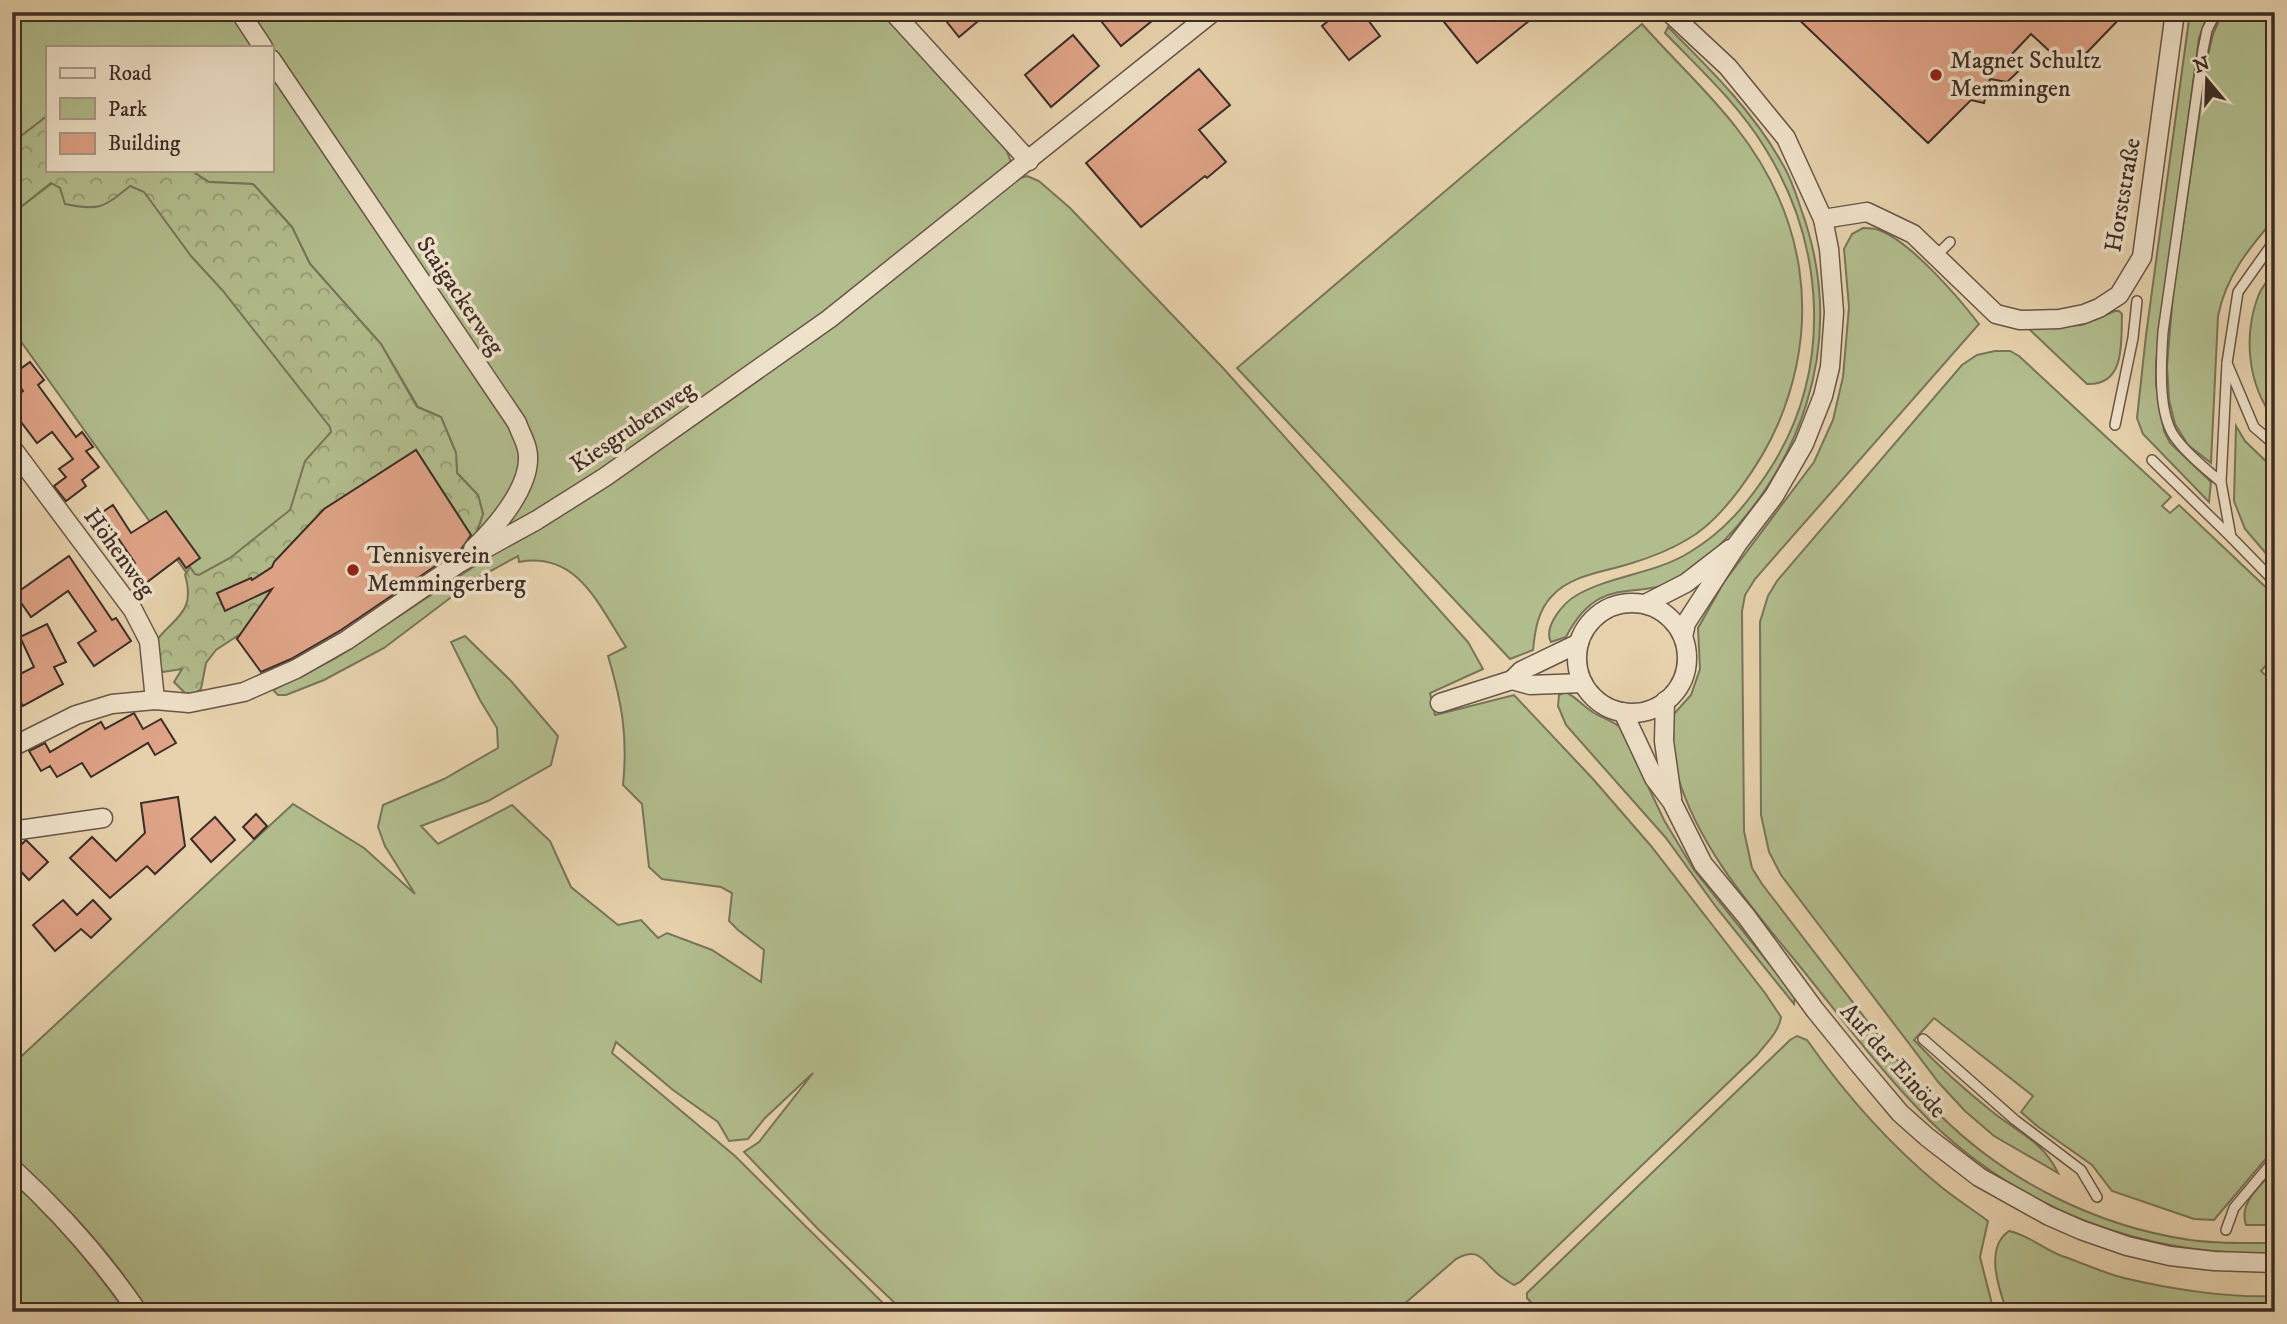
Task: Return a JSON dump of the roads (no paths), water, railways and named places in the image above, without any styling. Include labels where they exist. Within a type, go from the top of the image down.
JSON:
[{"type":"street","points":[[240,12],[262,46]]},
{"type":"street","points":[[893,12],[1029,161]]},
{"type":"street","points":[[1669,12],[1728,67],[1786,138],[1823,219],[1829,249],[1834,312],[1830,367],[1814,423],[1790,472],[1738,543],[1686,623],[1683,637]]},
{"type":"street","name":"Horststraße","points":[[1823,219],[1867,212],[1913,234],[1996,314],[2020,320],[2059,319],[2099,308],[2119,295],[2142,257],[2175,12]]},
{"type":"street","name":"Kiesgrubenweg","points":[[12,747],[76,715],[112,704],[156,700],[189,703],[244,692],[286,674],[347,640],[459,562],[537,520],[605,477],[830,319],[1029,161],[1203,15]]},
{"type":"street","name":"Staigackerweg","points":[[273,62],[517,423],[528,452],[525,479],[508,509],[486,537],[459,562]]},
{"type":"street","name":"Höhenweg","points":[[12,448],[133,610],[149,641],[156,700]]},
{"type":"street","points":[[1644,604],[1686,583],[1738,543]]},
{"type":"street","points":[[1644,604],[1655,607],[1672,620],[1683,637],[1687,657],[1683,677],[1673,695],[1665,702],[1645,711],[1623,712],[1600,702],[1583,683],[1577,663],[1579,643],[1588,624],[1604,610],[1617,605],[1644,604]]},
{"type":"street","points":[[1440,703],[1512,680],[1521,671],[1579,643]]},
{"type":"street","points":[[1512,680],[1530,685],[1583,683]]},
{"type":"street","points":[[1665,702],[1664,741],[1672,802]]},
{"type":"street","points":[[1623,712],[1654,778],[1672,802]]},
{"type":"street","name":"Auf der Einöde","points":[[1672,802],[1703,864],[1746,916],[1815,1010],[1900,1113],[1934,1143],[1979,1177],[2049,1216],[2081,1230],[2127,1246],[2170,1256],[2227,1262],[2275,1263]]},
{"type":"street","points":[[12,831],[103,818]]},
{"type":"street","points":[[12,1168],[72,1226],[106,1266],[138,1312]]},
{"type":"lane","points":[[2216,12],[2207,30],[2203,50],[2163,332],[2161,368],[2165,412],[2175,439],[2221,482]]},
{"type":"lane","points":[[2231,537],[2221,482],[2227,363],[2238,292],[2275,240]]},
{"type":"lane","points":[[1936,256],[1950,242]]},
{"type":"lane","points":[[2115,425],[2133,338],[2137,301]]},
{"type":"lane","points":[[2227,363],[2254,427],[2275,445]]},
{"type":"lane","points":[[2152,460],[2275,582]]},
{"type":"lane","points":[[1923,1039],[2015,1120],[2081,1170],[2097,1197]]},
{"type":"lane","points":[[2226,1230],[2234,1208],[2275,1159]]},
{"type":"place","name":"Magnet Schultz Memmingen","points":[[1936,75]]},
{"type":"place","name":"Tennisverein Memmingerberg","points":[[353,570]]}]
